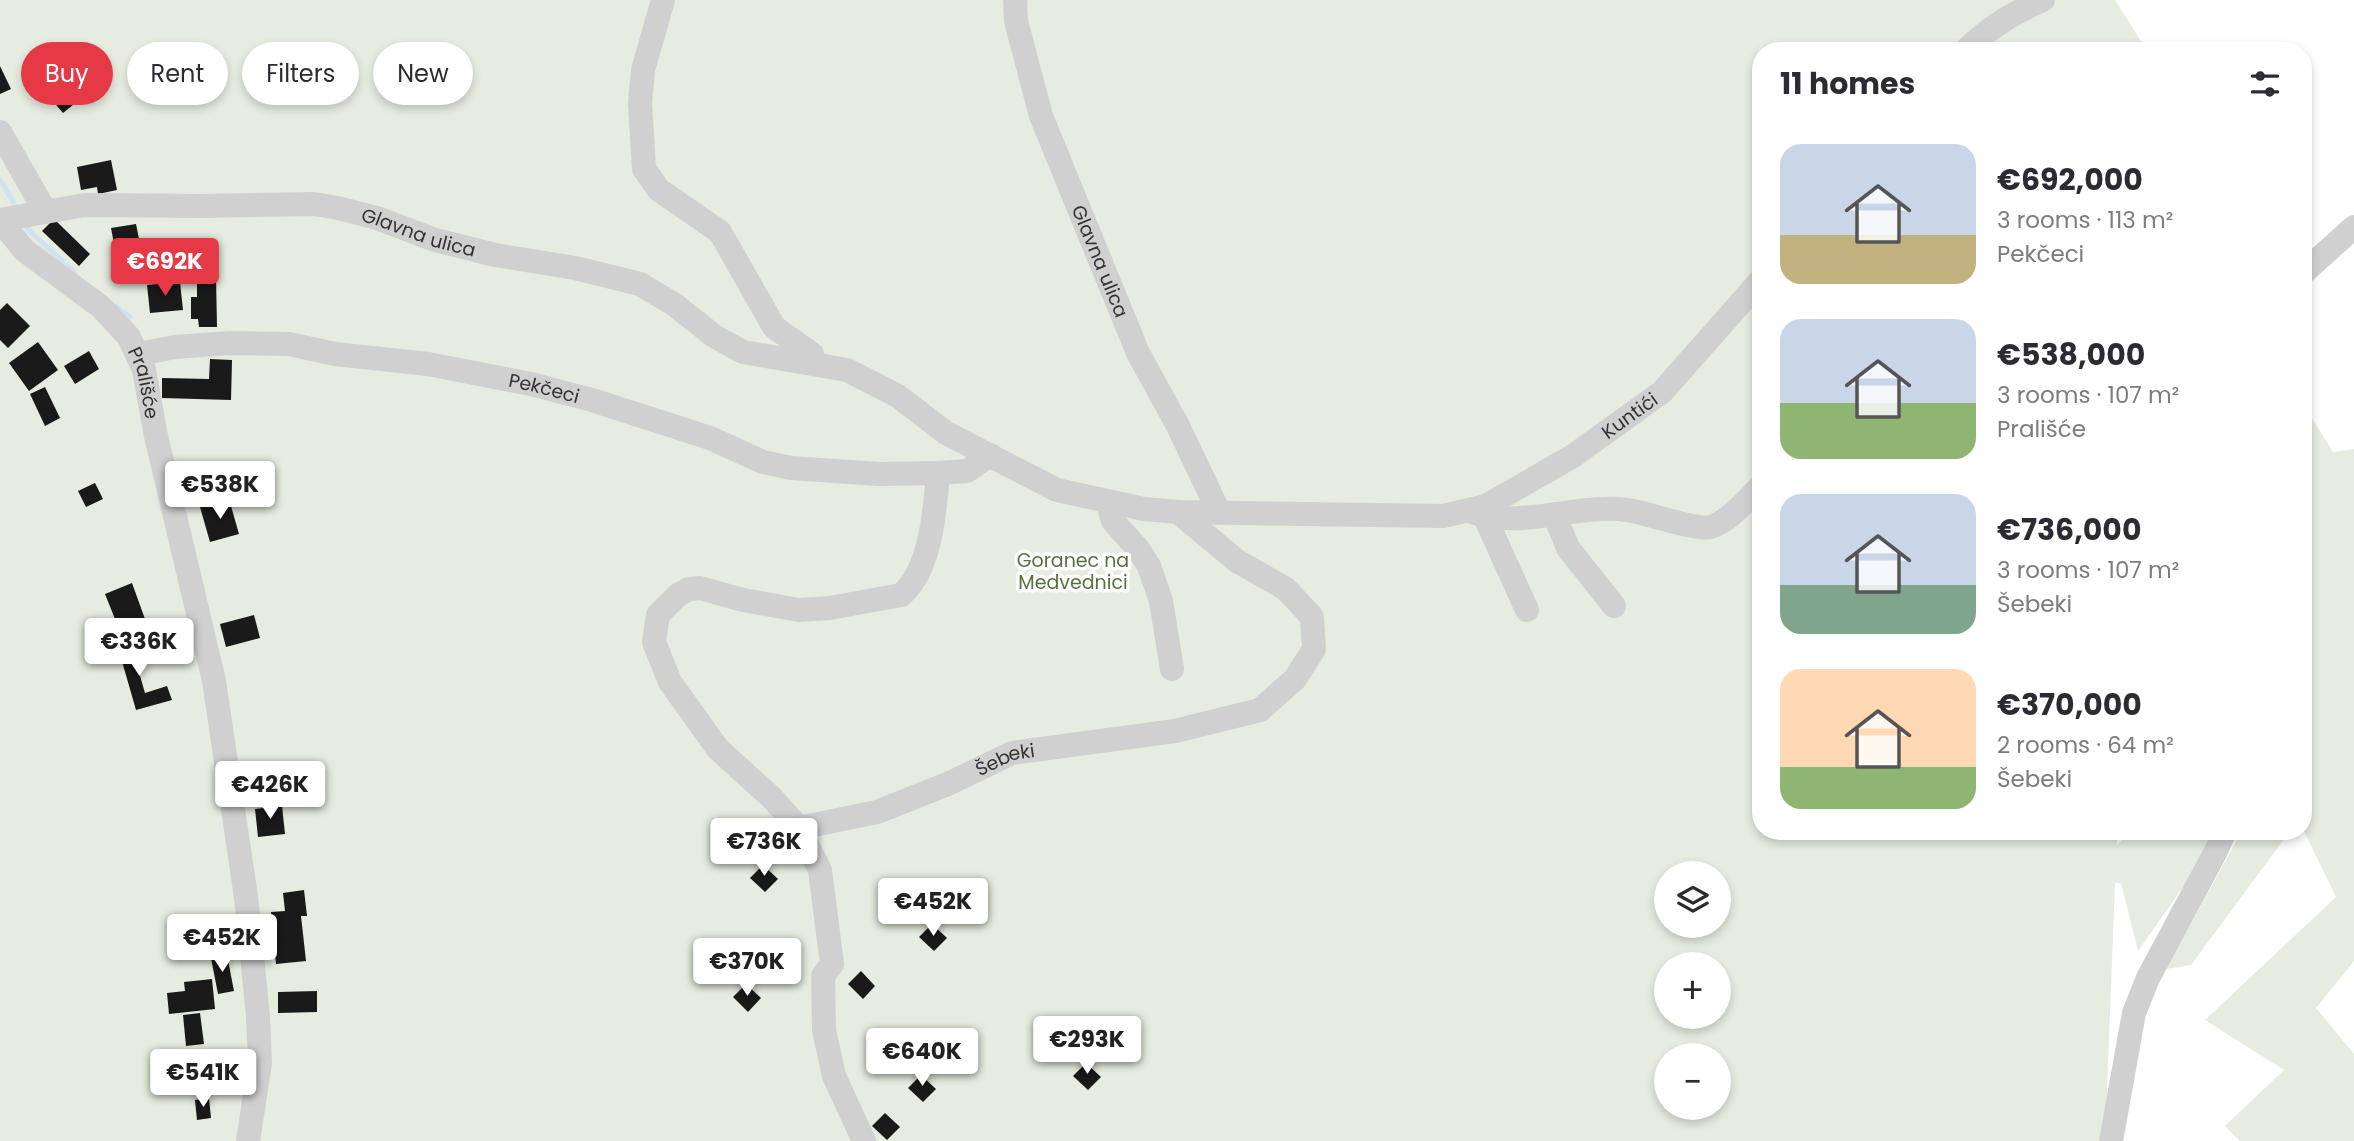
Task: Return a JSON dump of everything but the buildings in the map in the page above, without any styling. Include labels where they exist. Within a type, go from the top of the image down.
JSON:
[{"type":"street","points":[[663,0],[643,70],[640,103],[644,169],[659,190],[720,232],[774,327],[812,355],[813,363]]},
{"type":"street","name":"Glavna ulica","points":[[1015,0],[1016,21],[1041,116],[1138,353],[1178,426],[1219,512]]},
{"type":"street","points":[[1976,42],[2024,8],[2043,0]]},
{"type":"street","name":"Prališće","points":[[0,132],[24,250],[101,307],[129,337],[139,355],[214,681],[244,884],[258,1016],[260,1063],[248,1141]]},
{"type":"street","name":"Glavna ulica","points":[[17,217],[85,205],[289,204],[338,208],[377,218],[435,240],[640,284],[675,305],[714,336],[743,352],[847,370],[898,396],[946,433],[1057,490],[1144,509],[1178,512]]},
{"type":"street","points":[[2312,266],[2354,227]]},
{"type":"street","name":"Kuntići","points":[[1477,514],[1486,506],[1573,456],[1662,392],[1752,290]]},
{"type":"street","name":"Pekčeci","points":[[139,355],[174,347],[289,344],[335,354],[428,364],[531,384],[592,400],[710,438],[763,462],[790,468],[879,474],[939,473],[967,471],[990,455]]},
{"type":"street","points":[[864,1141],[834,1076],[824,1030],[823,976],[832,964],[820,870],[799,828],[771,797],[718,750],[670,682],[654,642],[658,615],[678,595],[689,589],[799,610],[830,608],[901,595],[909,589],[922,563],[931,531],[939,473]]},
{"type":"street","name":"Kuntići","points":[[1178,512],[1443,516],[1477,514],[1529,517],[1594,509],[1626,509],[1704,529],[1725,521],[1752,496]]},
{"type":"street","points":[[1107,501],[1113,521],[1149,566],[1161,601],[1172,668]]},
{"type":"street","name":"Šebeki","points":[[799,828],[877,812],[950,783],[1012,753],[1175,731],[1260,710],[1295,680],[1314,649],[1311,617],[1286,589],[1237,561],[1178,512]]},
{"type":"street","points":[[1477,514],[1527,610]]},
{"type":"street","points":[[1554,514],[1568,548],[1614,606]]},
{"type":"street","points":[[2111,1141],[2134,1013],[2148,978],[2220,840]]},
{"type":"green space","name":"Goranec na Medvednici","points":[[0,0],[2115,0],[2141,42],[1752,42],[1752,840],[2117,840],[2117,845],[2122,840],[2211,840],[2211,847],[2138,951],[2121,883],[2115,883],[2105,1141],[0,1141]]},
{"type":"green space","points":[[2312,418],[2333,452],[2354,449],[2354,961],[2316,1008],[2354,1054],[2354,1141],[2240,1141],[2225,1126],[2284,1070],[2205,1020],[2336,897],[2308,840],[2312,840]]},
{"type":"green space","points":[[2237,840],[2283,840],[2191,965],[2166,969]]},
{"type":"waterway","points":[[0,179],[17,209]]},
{"type":"waterway","points":[[25,224],[75,273]]},
{"type":"waterway","points":[[115,306],[130,317]]}]
